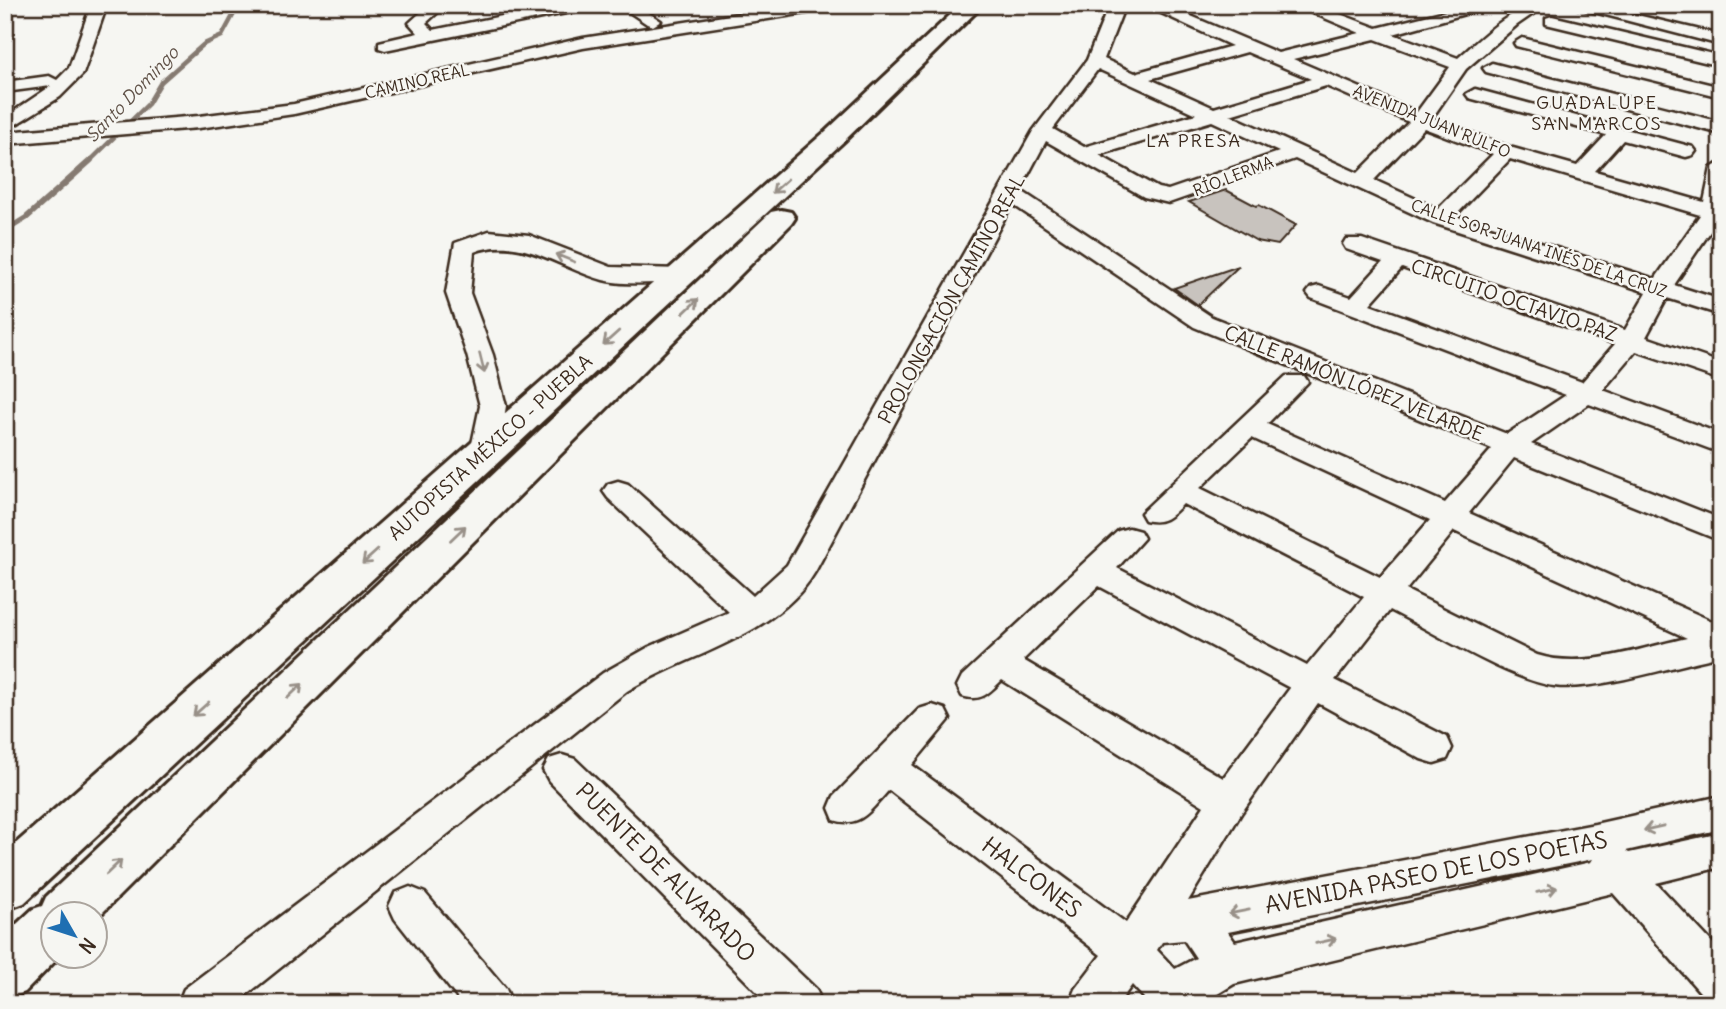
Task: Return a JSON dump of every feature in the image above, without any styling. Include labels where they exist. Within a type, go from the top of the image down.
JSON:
[{"type":"highway","name":"AUTOPISTA MÉXICO - PUEBLA","points":[[5,886],[680,276],[973,5]]},
{"type":"highway","name":"AUTOPISTA MÉXICO - PUEBLA","points":[[80,900],[1000,5]]},
{"type":"highway","points":[[5,973],[38,941]]},
{"type":"street","points":[[5,114],[49,81],[63,60],[84,5]]},
{"type":"street","points":[[5,125],[54,93],[77,70],[100,5]]},
{"type":"street","points":[[430,36],[417,23],[439,5]]},
{"type":"street","points":[[385,45],[581,5]]},
{"type":"street","points":[[626,5],[653,21]]},
{"type":"street","points":[[231,118],[564,36],[766,5]]},
{"type":"street","name":"CAMINO REAL","points":[[5,138],[199,122],[331,102],[583,43],[825,5]]},
{"type":"street","name":"PROLONGACIÓN CAMINO REAL","points":[[752,614],[783,593],[799,572],[1010,193],[1041,131],[1095,61],[1117,5]]},
{"type":"street","name":"AVENIDA JUAN RULFO","points":[[1151,5],[1421,120],[1506,152],[1717,213]]},
{"type":"street","points":[[1278,58],[1490,5]]},
{"type":"street","points":[[1497,5],[1512,13]]},
{"type":"street","points":[[1359,183],[1421,120],[1460,65],[1512,13],[1537,6]]},
{"type":"street","points":[[1586,6],[1721,40]]},
{"type":"street","points":[[1313,7],[1460,65]]},
{"type":"street","points":[[1700,35],[1721,19]]},
{"type":"street","points":[[1552,21],[1721,61]]},
{"type":"street","points":[[1522,43],[1539,63],[1721,128]]},
{"type":"street","points":[[1135,78],[1249,46]]},
{"type":"street","name":"CALLE SOR JUANA INÉS DE LA CRUZ","points":[[1095,61],[1441,218],[1721,308]]},
{"type":"street","points":[[1492,68],[1539,63],[1721,92]]},
{"type":"street","points":[[1041,131],[1084,153],[1328,80]]},
{"type":"street","points":[[5,87],[49,81]]},
{"type":"street","points":[[1475,94],[1686,151]]},
{"type":"street","points":[[1483,143],[1508,103]]},
{"type":"street","points":[[1581,174],[1619,133]]},
{"type":"street","name":"RÍO LERMA","points":[[1084,153],[1151,192],[1169,197],[1297,152]]},
{"type":"street","points":[[1441,218],[1506,152]]},
{"type":"street","points":[[1091,1004],[1140,937],[1228,801],[1313,683],[1385,593],[1510,445],[1586,394],[1631,341],[1660,289],[1717,213],[1721,168]]},
{"type":"street","name":"CALLE RAMÓN LÓPEZ VELARDE","points":[[1010,193],[1203,322],[1721,531]]},
{"type":"street","points":[[484,453],[492,406],[480,355],[458,293],[463,248],[489,237],[522,240],[608,274],[680,276]]},
{"type":"street","name":"CIRCUITO OCTAVIO PAZ","points":[[1354,244],[1721,372]]},
{"type":"street","name":"CIRCUITO OCTAVIO PAZ","points":[[1355,306],[1398,259]]},
{"type":"street","points":[[1319,293],[1721,444]]},
{"type":"street","points":[[1156,513],[1295,382]]},
{"type":"street","points":[[1249,426],[1721,641]]},
{"type":"street","points":[[1180,490],[1525,664],[1552,673],[1578,674],[1721,641]]},
{"type":"street","points":[[200,1004],[618,680],[752,614],[618,491]]},
{"type":"street","points":[[1129,538],[986,674],[1228,801]]},
{"type":"street","points":[[1095,570],[1434,748]]},
{"type":"street","points":[[848,808],[932,719]]},
{"type":"street","name":"HALCONES","points":[[887,767],[1140,937],[1186,990]]},
{"type":"street","name":"PUENTE DE ALVARADO","points":[[562,771],[800,1004]]},
{"type":"street","name":"AVENIDA PASEO DE LOS POETAS","points":[[1140,937],[1194,920],[1595,842],[1721,812]]},
{"type":"street","points":[[1595,842],[1721,984]]},
{"type":"street","name":"AVENIDA PASEO DE LOS POETAS","points":[[1186,990],[1621,873],[1721,850]]},
{"type":"street","points":[[410,906],[490,1004]]},
{"type":"street","points":[[1186,990],[1194,920]]},
{"type":"building","points":[[1226,190],[1296,225],[1278,245],[1257,241],[1189,202]]},
{"type":"building","points":[[1239,266],[1198,305],[1174,288]]},
{"type":"waterway","name":"Santo Domingo","points":[[89,162],[148,104],[161,82],[204,44],[222,36],[235,12],[246,5]]},
{"type":"waterway","name":"Santo Domingo","points":[[5,231],[26,218],[91,160]]},
{"type":"district","name":"GUADALUPE SAN MARCOS","points":[[1597,112]]},
{"type":"district","name":"LA PRESA","points":[[1194,140]]}]
